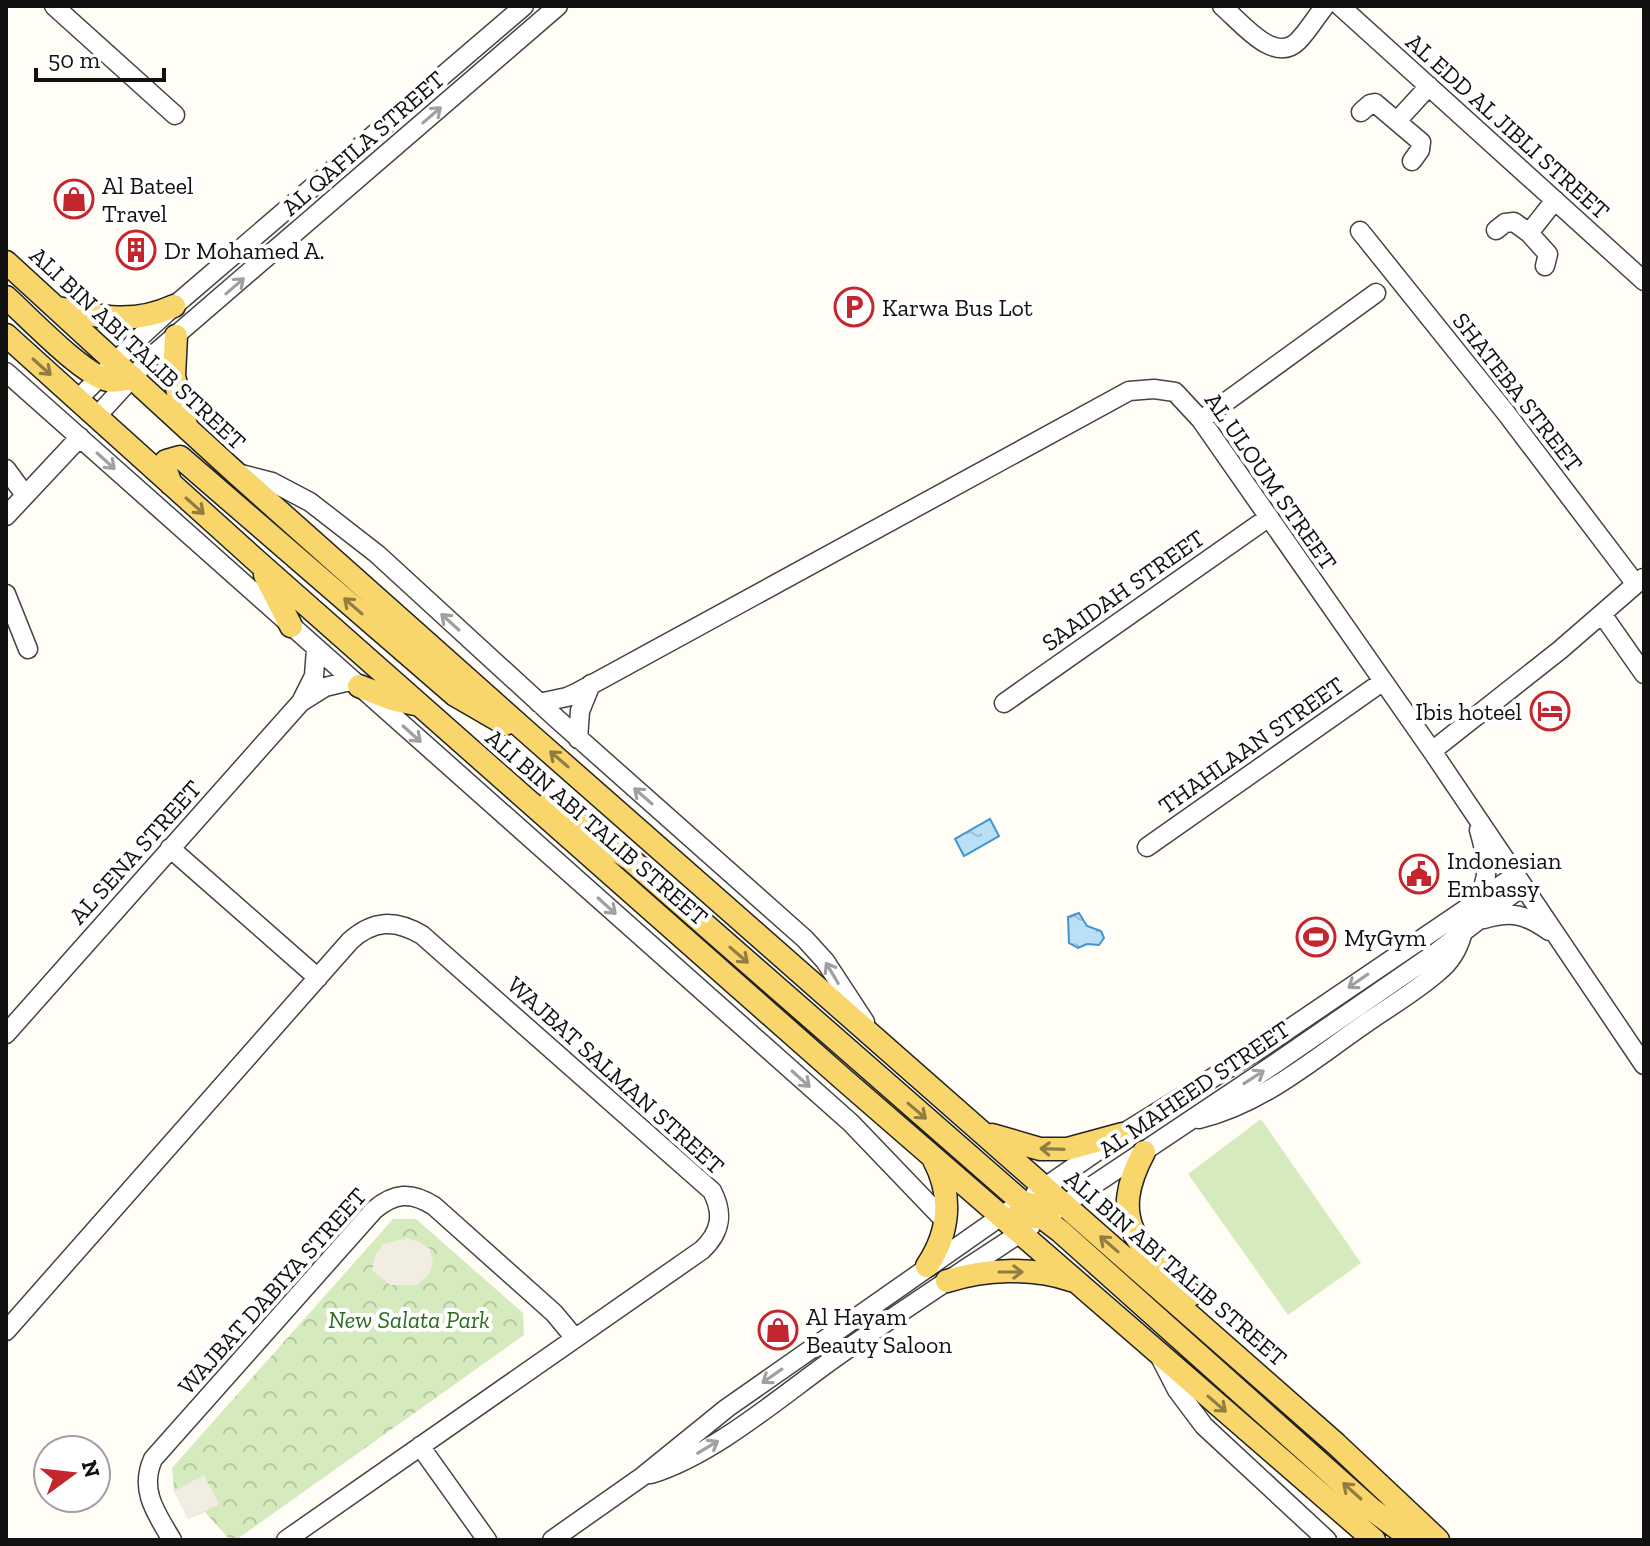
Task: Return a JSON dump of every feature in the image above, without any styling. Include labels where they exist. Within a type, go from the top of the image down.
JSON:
[{"type":"main road","name":"ALI BIN ABI TALIB STREET","points":[[6,262],[57,307],[107,369]]},
{"type":"main road","points":[[6,297],[107,369],[116,381],[132,377]]},
{"type":"main road","points":[[57,307],[100,317],[129,319],[160,313],[174,306]]},
{"type":"main road","name":"ALI BIN ABI TALIB STREET","points":[[6,335],[259,563],[932,1156],[1374,1540]]},
{"type":"main road","points":[[176,336],[174,376],[186,426]]},
{"type":"main road","name":"ALI BIN ABI TALIB STREET","points":[[132,377],[528,733],[1336,1444],[1438,1540]]},
{"type":"main road","points":[[171,484],[166,461],[174,457],[187,461],[455,695],[528,733]]},
{"type":"main road","points":[[259,563],[291,626]]},
{"type":"main road","points":[[355,683],[392,699],[420,705]]},
{"type":"main road","points":[[499,774],[571,818],[631,860],[1022,1202],[1032,1205],[1064,1204]]},
{"type":"main road","points":[[982,1131],[1040,1149],[1067,1149],[1122,1134]]},
{"type":"main road","points":[[1144,1152],[1130,1180],[1127,1205],[1136,1239],[1145,1253],[1295,1388],[1321,1418],[1336,1444]]},
{"type":"main road","points":[[927,1266],[943,1238],[946,1222],[945,1188],[932,1156]]},
{"type":"main road","points":[[1001,1216],[1043,1218],[1370,1508],[1413,1540]]},
{"type":"main road","points":[[947,1281],[981,1273],[1018,1271],[1057,1275],[1075,1281]]},
{"type":"street","points":[[54,6],[175,115]]},
{"type":"street","name":"AL QAFILA STREET","points":[[78,399],[174,306],[524,6]]},
{"type":"street","name":"AL QAFILA STREET","points":[[97,416],[132,377],[176,336],[558,6]]},
{"type":"street","points":[[1222,6],[1271,48],[1286,49],[1297,42],[1325,6]]},
{"type":"street","name":"AL EDD AL JIBLI STREET","points":[[1340,6],[1644,281]]},
{"type":"street","points":[[1397,121],[1429,86]]},
{"type":"street","points":[[1361,112],[1375,103],[1421,142],[1420,150],[1412,161]]},
{"type":"street","points":[[1529,233],[1555,200]]},
{"type":"street","points":[[1496,230],[1505,223],[1514,222],[1529,233],[1548,254],[1545,266]]},
{"type":"street","name":"SHATEBA STREET","points":[[1360,231],[1640,580]]},
{"type":"street","points":[[1201,420],[1376,293]]},
{"type":"street","points":[[6,372],[851,1123],[946,1222]]},
{"type":"street","name":"AL ULOUM STREET","points":[[539,703],[567,697],[1129,391],[1154,389],[1175,392],[1201,420],[1269,517],[1644,1065]]},
{"type":"street","points":[[6,516],[80,437]]},
{"type":"street","points":[[6,469],[25,495]]},
{"type":"street","name":"ALI BIN ABI TALIB STREET","points":[[236,473],[272,482],[310,502],[377,554],[578,739],[805,939],[825,961],[876,1038]]},
{"type":"street","name":"SAAIDAH STREET","points":[[1004,703],[1269,517]]},
{"type":"street","points":[[1432,751],[1640,580]]},
{"type":"street","points":[[6,594],[28,649]]},
{"type":"street","points":[[1602,614],[1644,674]]},
{"type":"street","name":"AL SENA STREET","points":[[6,1034],[301,702],[314,676],[316,649]]},
{"type":"street","name":"THAHLAAN STREET","points":[[1147,847],[1382,682]]},
{"type":"street","name":"AL SENA STREET","points":[[301,702],[325,687],[355,683]]},
{"type":"street","points":[[578,739],[580,711],[591,684]]},
{"type":"street","points":[[1467,921],[1487,877],[1484,846],[1475,816]]},
{"type":"street","points":[[170,848],[318,978]]},
{"type":"street","name":"AL MAHEED STREET","points":[[565,1537],[727,1408],[927,1266],[1122,1134],[1467,921],[1520,881]]},
{"type":"street","points":[[1467,921],[1504,913],[1521,915],[1536,921],[1555,935]]},
{"type":"street","name":"AL MAHEED STREET","points":[[643,1476],[671,1468],[711,1445],[947,1281],[1144,1152],[1437,952],[1467,921]]},
{"type":"street","name":"WAJBAT SALMAN STREET","points":[[6,1331],[362,930],[377,924],[392,923],[422,935],[712,1191],[720,1216],[712,1241],[286,1540]]},
{"type":"street","name":"WAJBAT DABIYA STREET","points":[[172,1540],[147,1493],[146,1482],[153,1459],[386,1199],[403,1195],[419,1197],[434,1206],[554,1313],[574,1337]]},
{"type":"street","name":"ALI BIN ABI TALIB STREET","points":[[1158,1353],[1177,1390],[1204,1426],[1327,1540]]},
{"type":"street","points":[[420,1446],[487,1540]]},
{"type":"green space","points":[[1261,1119],[1361,1263],[1288,1315],[1188,1174]]},
{"type":"green space","name":"New Salata Park","points":[[393,1219],[416,1219],[523,1313],[524,1335],[236,1540],[230,1540],[205,1512],[188,1519],[174,1491],[172,1468]]},
{"type":"shaded area","points":[[407,1238],[430,1249],[433,1262],[429,1274],[417,1285],[390,1285],[372,1270],[375,1256],[383,1244]]},
{"type":"shaded area","points":[[204,1475],[219,1504],[188,1519],[174,1491]]},
{"type":"water","points":[[990,819],[999,836],[964,856],[955,839]]},
{"type":"water","points":[[1079,913],[1087,926],[1101,931],[1104,938],[1099,945],[1087,944],[1078,948],[1069,943],[1068,917]]},
{"type":"place","name":"Al Bateel Travel","points":[[74,199]]},
{"type":"place","name":"Dr Mohamed A.","points":[[136,250]]},
{"type":"place","name":"Karwa Bus Lot","points":[[854,307]]},
{"type":"place","name":"Ibis hoteel","points":[[1550,711]]},
{"type":"place","name":"Indonesian Embassy","points":[[1419,874]]},
{"type":"place","name":"MyGym","points":[[1316,937]]},
{"type":"place","name":"Al Hayam Beauty Saloon","points":[[778,1330]]}]
